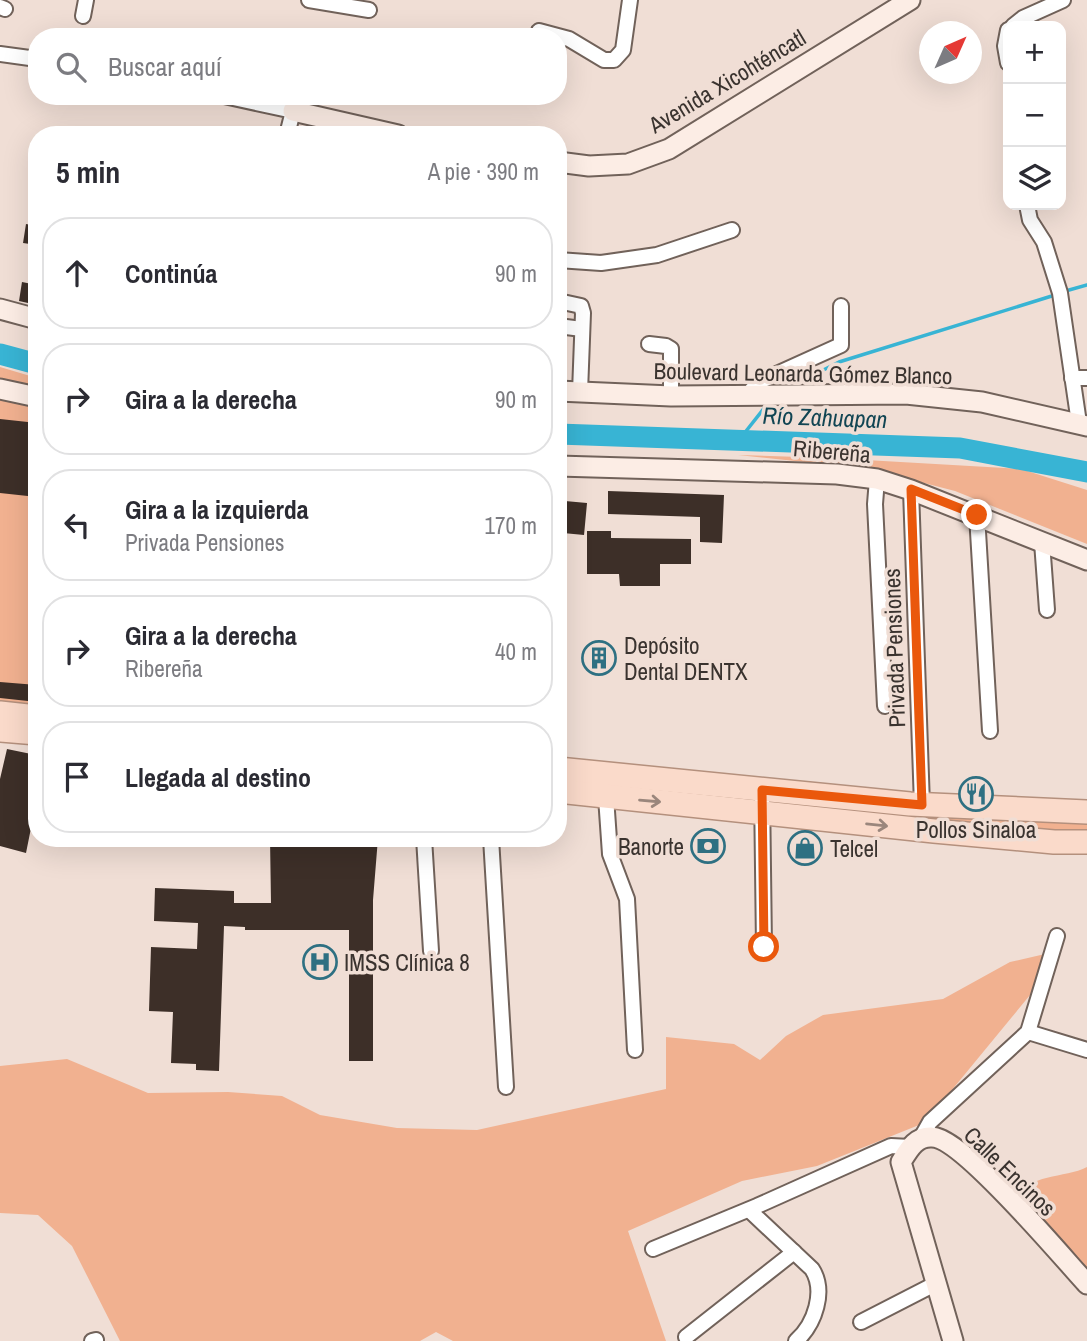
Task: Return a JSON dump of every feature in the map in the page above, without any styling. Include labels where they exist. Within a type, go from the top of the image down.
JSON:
[{"type":"main road","points":[[0,713],[28,715]]},
{"type":"main road","points":[[0,730],[28,732]]},
{"type":"main road","points":[[567,770],[762,802],[1027,839],[1087,842]]},
{"type":"main road","points":[[567,792],[606,797],[1087,812]]},
{"type":"street","points":[[83,16],[86,0]]},
{"type":"street","points":[[567,38],[604,60],[614,60],[622,50],[630,0]]},
{"type":"street","name":"Avenida Xicohténcatl","points":[[567,163],[589,166],[628,164],[669,149],[910,0]]},
{"type":"street","points":[[1019,21],[1063,0]]},
{"type":"street","points":[[316,1],[369,10]]},
{"type":"street","points":[[0,54],[28,58]]},
{"type":"street","points":[[265,105],[359,126]]},
{"type":"street","points":[[289,126],[293,111]]},
{"type":"street","points":[[1028,210],[1030,220],[1044,242],[1060,293],[1080,378],[1083,424]]},
{"type":"street","points":[[567,261],[601,263],[657,255],[732,230]]},
{"type":"street","points":[[567,303],[581,306],[580,392]]},
{"type":"street","points":[[746,396],[759,382],[841,345],[841,306]]},
{"type":"street","points":[[0,309],[28,317]]},
{"type":"street","points":[[567,327],[582,329]]},
{"type":"street","points":[[649,344],[671,349],[671,396]]},
{"type":"street","points":[[0,389],[28,395]]},
{"type":"street","name":"Boulevard Leonarda Gómez Blanco","points":[[567,391],[671,396],[906,394],[982,402],[1083,424]]},
{"type":"street","name":"Ribereña","points":[[567,466],[837,474],[877,479],[911,489],[1087,560]]},
{"type":"street","points":[[877,479],[875,504],[885,706]]},
{"type":"street","name":"Privada Pensiones","points":[[911,489],[922,805]]},
{"type":"street","points":[[977,515],[990,731]]},
{"type":"street","points":[[1042,542],[1047,610]]},
{"type":"street","points":[[606,797],[610,854],[627,899],[635,1050]]},
{"type":"street","points":[[762,802],[764,947]]},
{"type":"street","points":[[425,847],[431,951]]},
{"type":"street","points":[[492,847],[506,1087]]},
{"type":"street","points":[[953,1341],[901,1162],[930,1122],[1028,1032],[1057,936]]},
{"type":"street","points":[[1028,1032],[1087,1050]]},
{"type":"street","name":"Calle Encinos","points":[[915,1142],[935,1137],[953,1146],[994,1183],[1087,1284]]},
{"type":"street","points":[[653,1248],[749,1210],[891,1146],[915,1142]]},
{"type":"street","points":[[749,1210],[794,1251],[819,1280],[819,1292],[811,1324],[796,1341]]},
{"type":"street","points":[[686,1337],[794,1251]]},
{"type":"street","points":[[861,1322],[935,1284]]},
{"type":"shaded area","points":[[0,367],[28,375],[28,389],[0,382]]},
{"type":"shaded area","points":[[0,397],[28,403],[28,705],[0,702]]},
{"type":"shaded area","points":[[738,455],[1021,469],[1087,490],[1087,544],[955,491],[870,469]]},
{"type":"shaded area","points":[[784,797],[1087,816],[1087,833],[1063,834],[783,810]]},
{"type":"shaded area","points":[[1045,954],[1035,989],[942,1102],[919,1125],[817,1166],[742,1181],[628,1231],[666,1341],[453,1341],[436,1332],[420,1341],[120,1341],[72,1246],[38,1215],[0,1213],[0,1066],[67,1059],[148,1093],[228,1092],[282,1096],[320,1115],[397,1128],[477,1130],[666,1089],[666,1037],[734,1044],[760,1060],[786,1036],[823,1015],[943,999],[1010,962]]},
{"type":"shaded area","points":[[1087,1167],[1087,1275],[1018,1201],[1029,1185]]},
{"type":"building","points":[[26,224],[28,224],[28,244],[23,243]]},
{"type":"building","points":[[22,282],[28,283],[28,303],[19,301]]},
{"type":"building","points":[[0,419],[28,422],[28,496],[0,493]]},
{"type":"building","points":[[608,491],[724,495],[722,543],[700,542],[700,517],[608,514]]},
{"type":"building","points":[[567,501],[587,503],[584,535],[567,533]]},
{"type":"building","points":[[587,531],[611,531],[611,538],[691,539],[691,564],[660,564],[660,586],[620,586],[619,574],[587,574]]},
{"type":"building","name":"Depósito Dental DENTX","points":[[610,649],[611,666],[589,667],[588,650]]},
{"type":"building","points":[[0,682],[28,684],[28,701],[0,698]]},
{"type":"building","points":[[7,749],[28,753],[26,853],[0,846],[0,779]]},
{"type":"building","points":[[270,847],[377,847],[373,900],[373,1061],[349,1061],[349,930],[245,930],[245,927],[224,926],[219,1071],[196,1070],[196,1064],[171,1063],[173,1012],[149,1011],[151,947],[197,949],[198,923],[154,921],[155,888],[234,891],[234,903],[271,903]]},
{"type":"waterway","points":[[1062,292],[1087,285]]},
{"type":"waterway","points":[[792,386],[839,362],[1055,295]]},
{"type":"waterway","name":"Río Zahuapan","points":[[0,354],[28,362]]},
{"type":"waterway","points":[[739,440],[769,402]]},
{"type":"waterway","name":"Río Zahuapan","points":[[567,434],[960,448],[1087,472]]},
{"type":"place","name":"Depósito Dental DENTX","points":[[599,658]]},
{"type":"place","name":"Pollos Sinaloa","points":[[976,794]]},
{"type":"place","name":"Banorte","points":[[708,846]]},
{"type":"place","name":"Telcel","points":[[805,848]]},
{"type":"place","name":"IMSS Clínica 8","points":[[320,962]]},
{"type":"route","points":[[764,947],[762,790],[922,805],[911,489],[977,515]]}]
